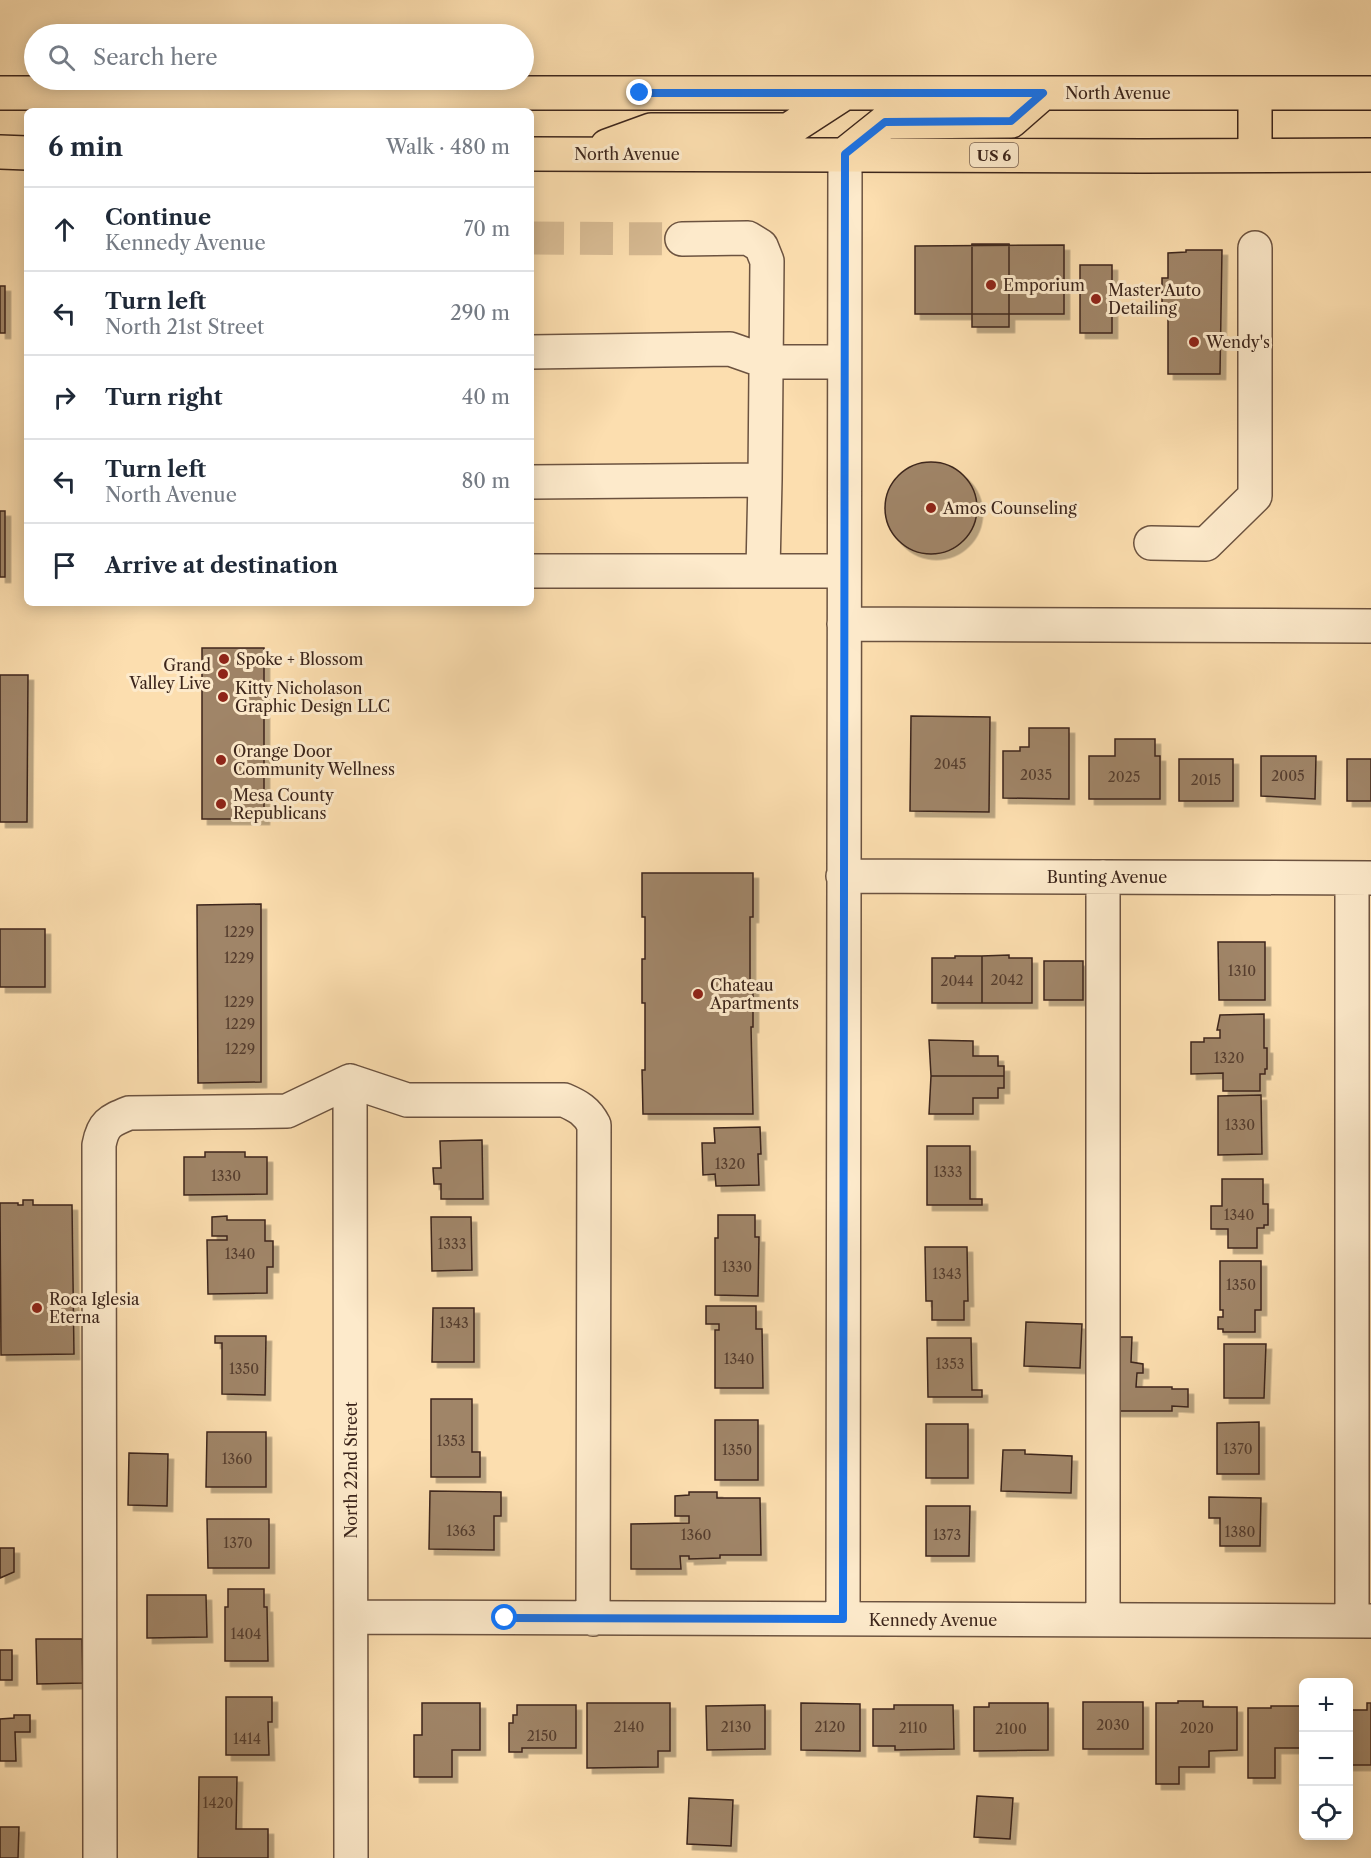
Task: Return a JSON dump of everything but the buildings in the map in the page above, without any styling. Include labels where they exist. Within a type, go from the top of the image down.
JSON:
[{"type":"main road","name":"North Avenue","points":[[0,93],[1371,93]]},
{"type":"main road","points":[[585,154],[651,130],[788,130],[845,93]]},
{"type":"main road","points":[[845,154],[885,122],[1011,121],[1043,93]]},
{"type":"main road","points":[[1256,93],[1256,154]]},
{"type":"main road","points":[[0,152],[24,153]]},
{"type":"main road","name":"North Avenue","points":[[534,154],[1371,155]]},
{"type":"street","points":[[843,1619],[845,154]]},
{"type":"street","points":[[682,239],[748,238],[761,246],[767,261],[763,570]]},
{"type":"street","points":[[1151,543],[1206,544],[1255,496],[1255,248]]},
{"type":"street","points":[[534,352],[730,349],[767,362],[844,362]]},
{"type":"street","points":[[534,482],[765,480]]},
{"type":"street","points":[[534,571],[844,571]]},
{"type":"street","points":[[844,624],[1371,626]]},
{"type":"street","name":"Bunting Avenue","points":[[843,876],[1362,878]]},
{"type":"street","points":[[1103,877],[1103,1620]]},
{"type":"street","points":[[1361,1621],[1362,878]]},
{"type":"street","points":[[100,1858],[99,1145],[102,1131],[110,1121],[129,1113],[287,1112],[350,1082],[407,1100],[564,1100],[589,1115],[594,1125],[592,1619]]},
{"type":"street","name":"North 22nd Street","points":[[350,1082],[351,1858]]},
{"type":"street","name":"Kennedy Avenue","points":[[351,1617],[1361,1621]]},
{"type":"tunnel","points":[[534,238],[682,239]]},
{"type":"place","name":"Emporium","points":[[991,285]]},
{"type":"place","name":"Master Auto Detailing","points":[[1096,299]]},
{"type":"place","name":"Wendy's","points":[[1194,342]]},
{"type":"place","name":"Amos Counseling","points":[[931,508]]},
{"type":"place","name":"Spoke + Blossom","points":[[224,659]]},
{"type":"place","name":"Grand Valley Live","points":[[223,674]]},
{"type":"place","name":"Kitty Nicholason Graphic Design LLC","points":[[223,697]]},
{"type":"place","name":"Orange Door Community Wellness","points":[[221,760]]},
{"type":"place","name":"Mesa County Republicans","points":[[221,804]]},
{"type":"place","name":"Chateau Apartments","points":[[698,994]]},
{"type":"place","name":"Roca Iglesia Eterna","points":[[37,1308]]},
{"type":"route","points":[[505,1618],[843,1619],[845,154],[885,122],[1011,121],[1043,93],[640,93]]}]
